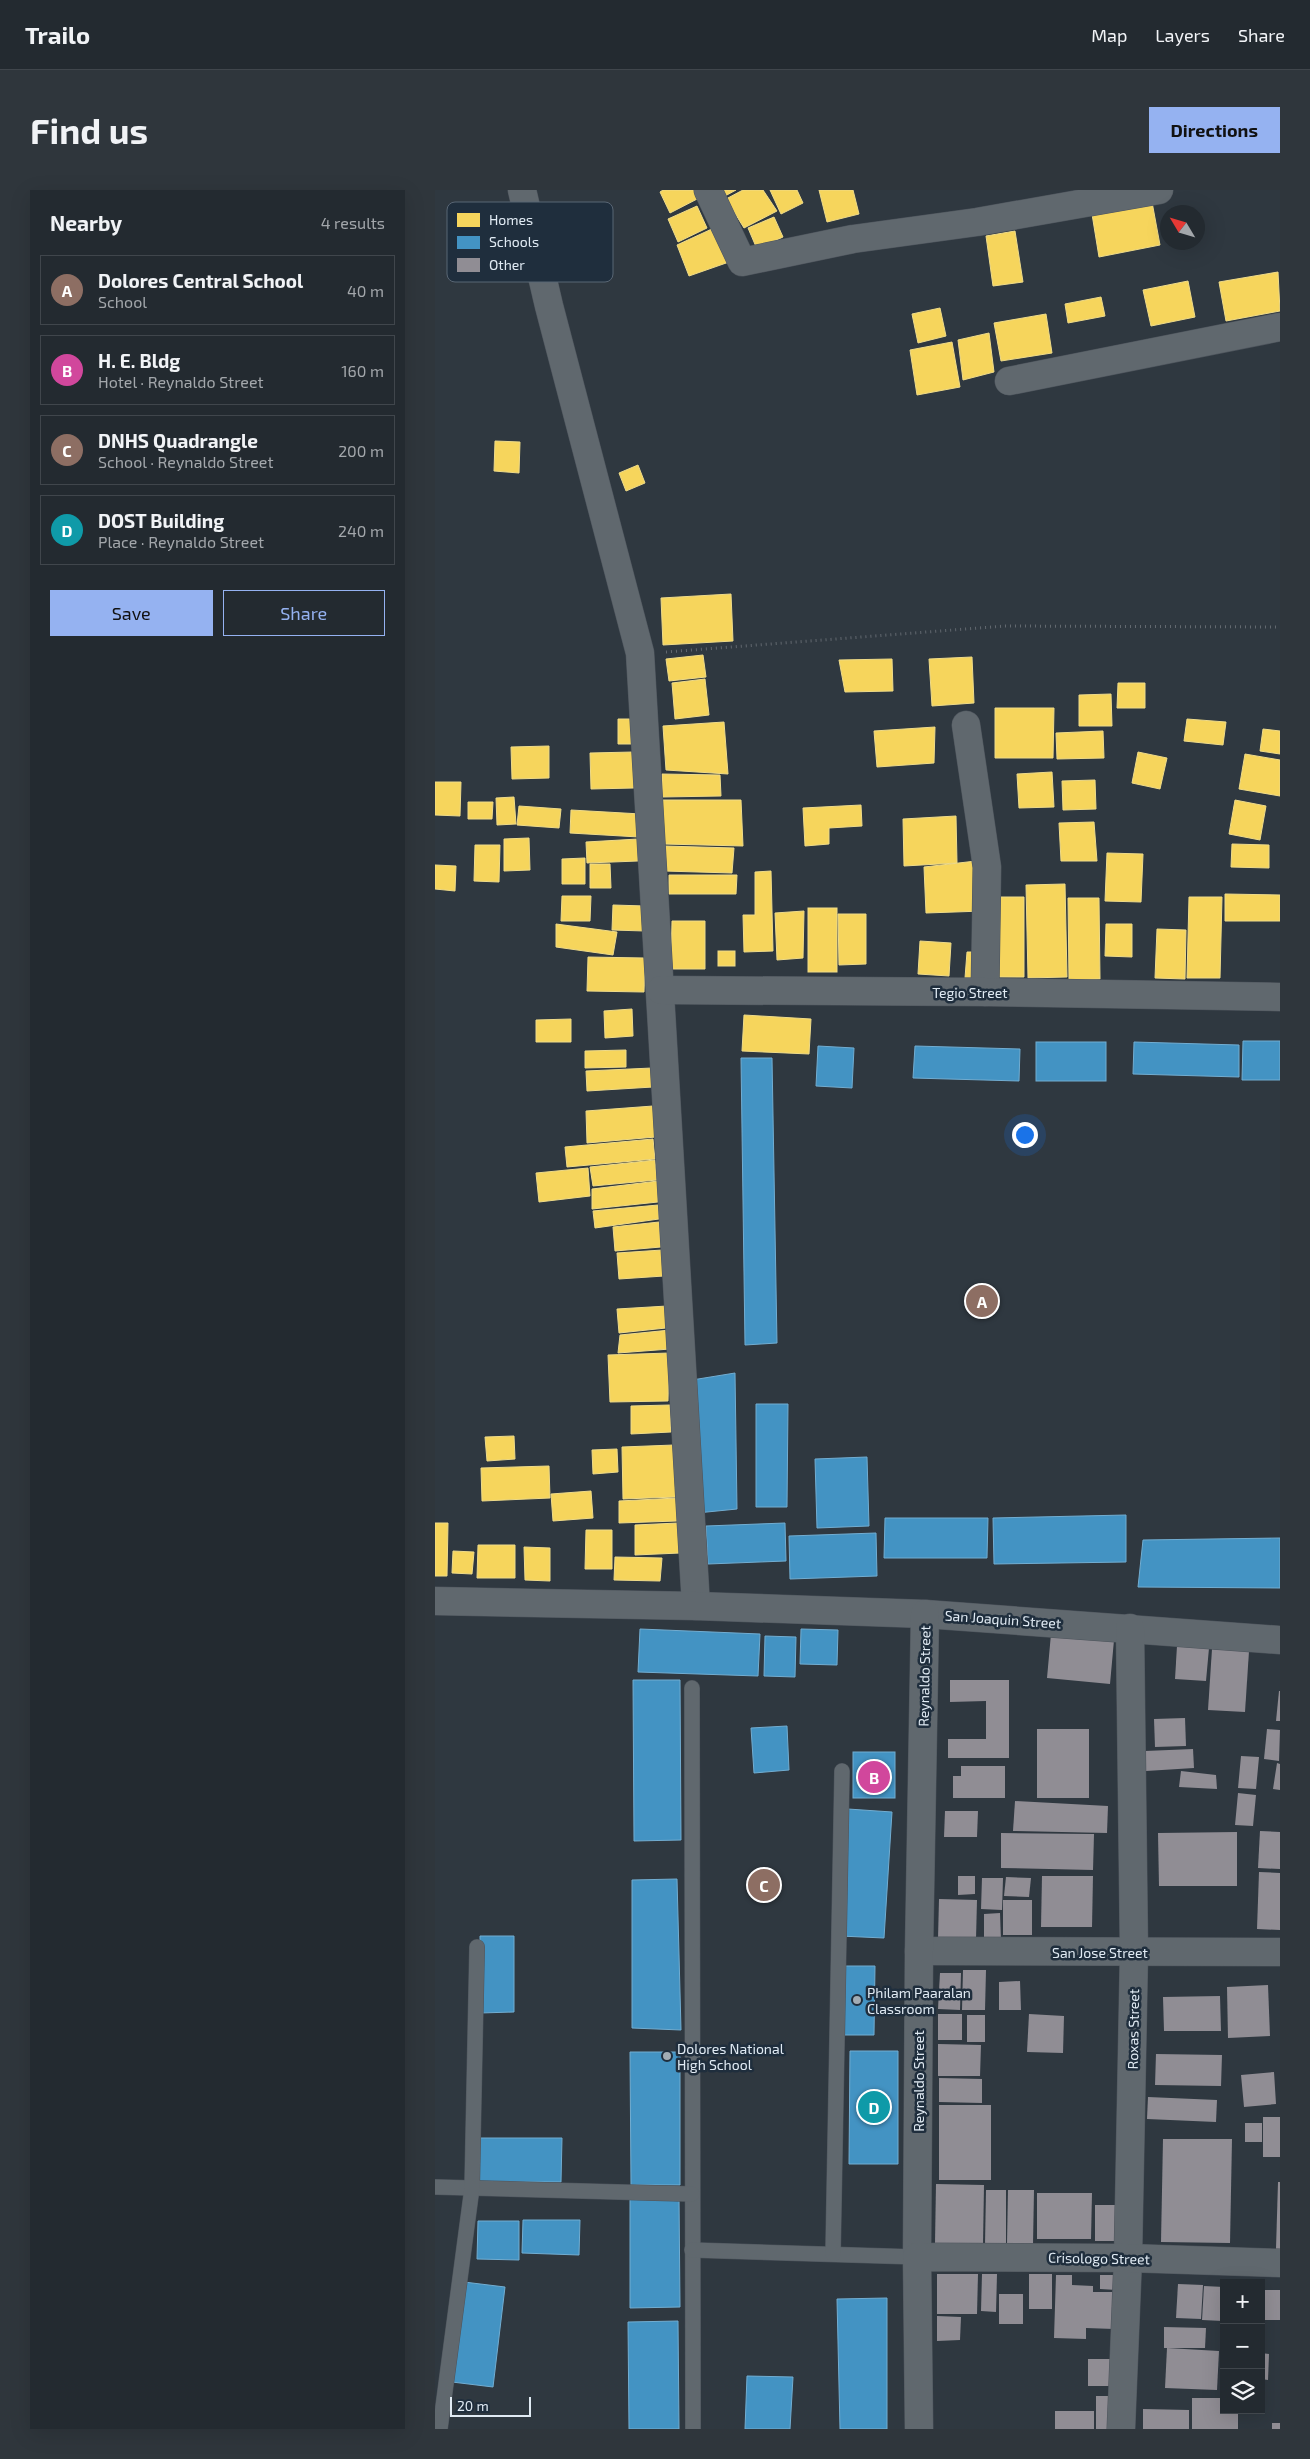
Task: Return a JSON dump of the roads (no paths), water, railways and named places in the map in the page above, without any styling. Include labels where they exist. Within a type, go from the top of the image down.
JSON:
[{"type":"street","points":[[708,190],[742,262],[853,239],[977,222],[1159,190]]},
{"type":"street","points":[[543,282],[640,654],[696,1606]]},
{"type":"street","points":[[1009,381],[1280,327]]},
{"type":"street","points":[[966,725],[987,867],[985,992]]},
{"type":"street","name":"Tegio Street","points":[[661,990],[985,992],[1280,997]]},
{"type":"street","name":"San Joaquin Street","points":[[435,1602],[696,1606],[925,1614],[1280,1640]]},
{"type":"street","name":"Reynaldo Street","points":[[919,2429],[917,2257],[919,1951],[925,1614]]},
{"type":"street","name":"Roxas Street","points":[[1121,2429],[1128,2258],[1134,1952],[1130,1628]]},
{"type":"street","name":"San Jose Street","points":[[919,1951],[1280,1952]]},
{"type":"street","name":"Crisologo Street","points":[[917,2257],[1128,2258],[1280,2263]]},
{"type":"lane","points":[[692,1688],[691,2194],[693,2429]]},
{"type":"lane","points":[[833,2254],[842,1771]]},
{"type":"lane","points":[[441,2429],[472,2188],[477,1947]]},
{"type":"lane","points":[[435,2187],[691,2194]]},
{"type":"lane","points":[[692,2250],[917,2257]]},
{"type":"place","name":"Dolores Central School","points":[[982,1301]]},
{"type":"place","name":"H. E. Bldg","points":[[874,1777]]},
{"type":"place","name":"DNHS Quadrangle","points":[[764,1885]]},
{"type":"place","name":"Philam Paaralan Classroom","points":[[857,2000]]},
{"type":"place","name":"Dolores National High School","points":[[667,2056]]},
{"type":"place","name":"DOST Building","points":[[874,2107]]}]
